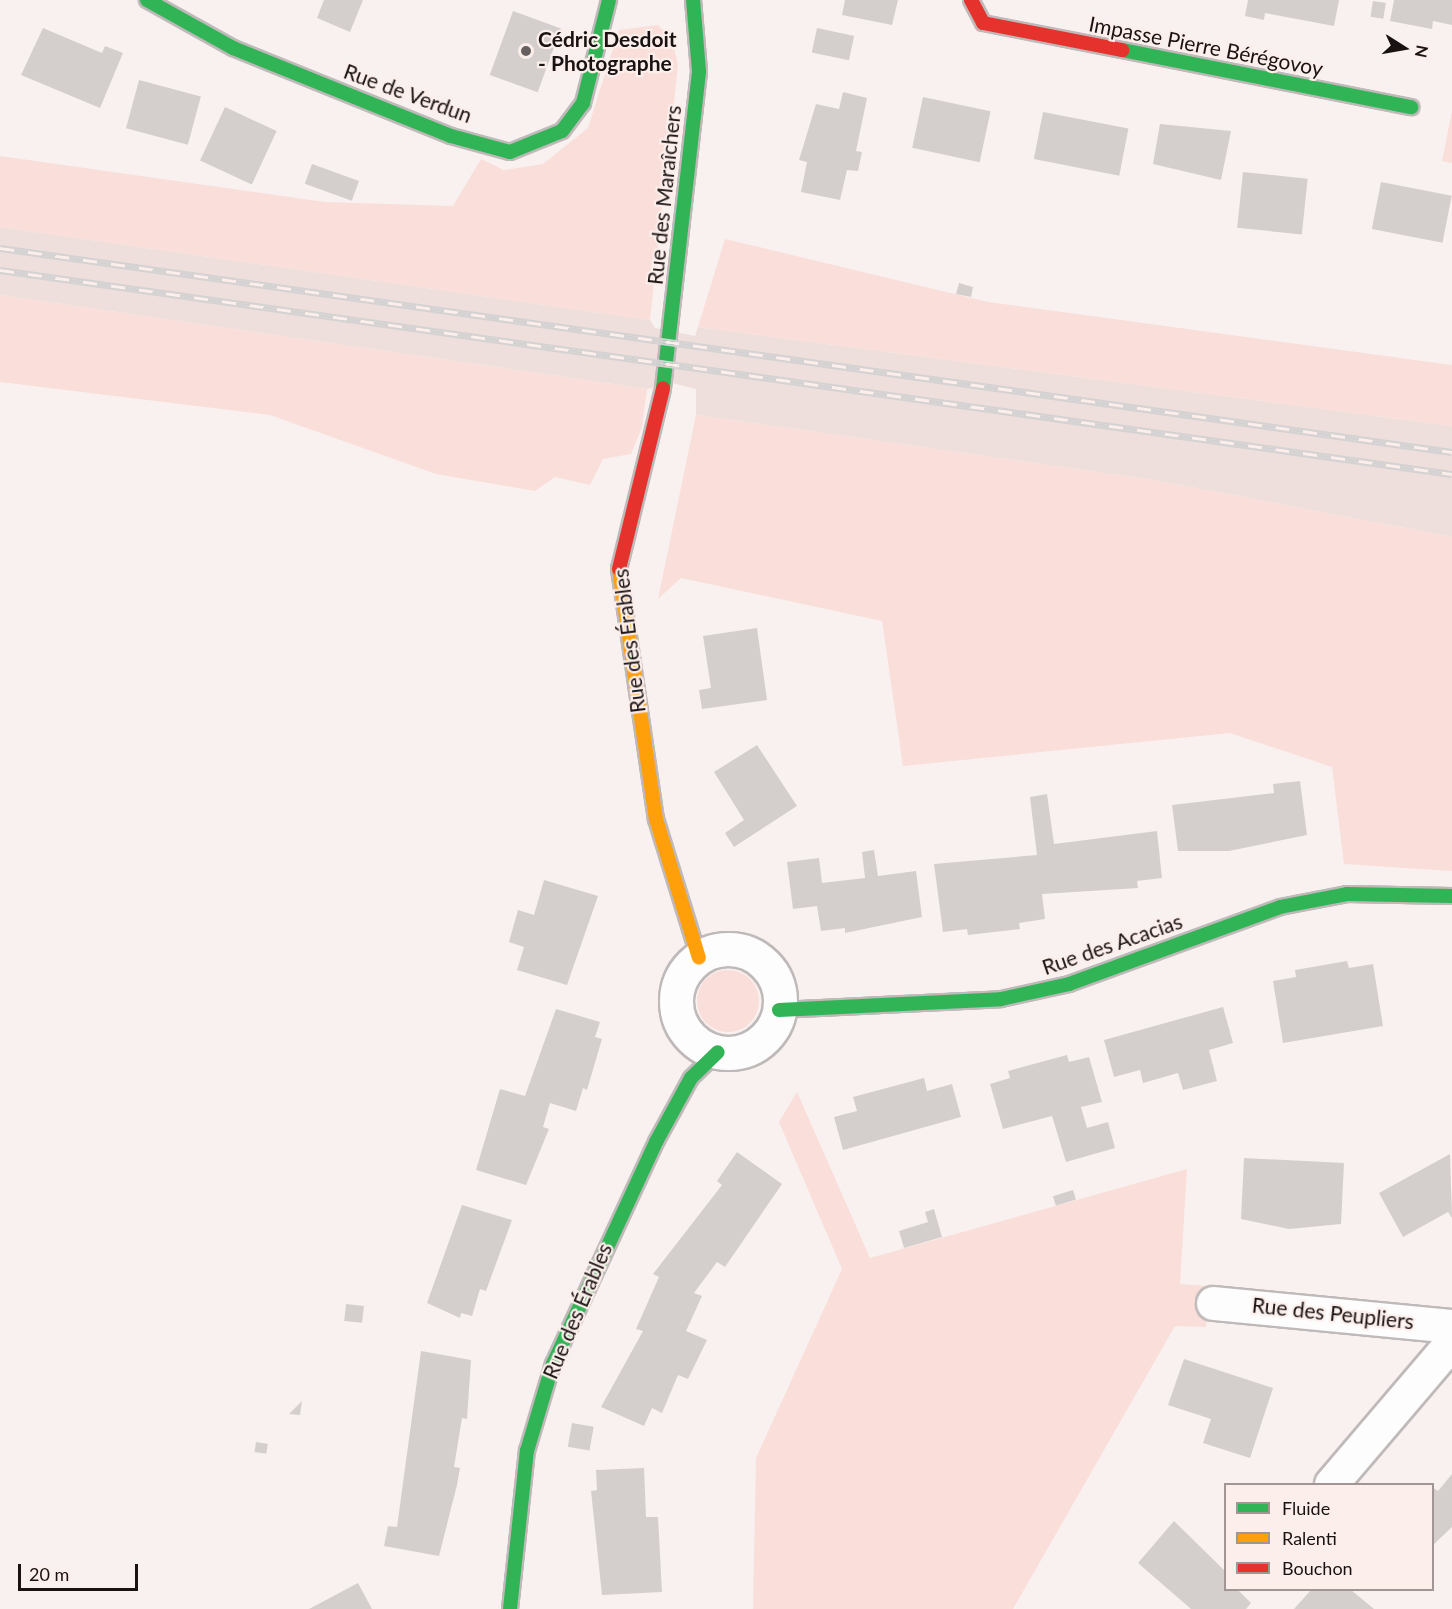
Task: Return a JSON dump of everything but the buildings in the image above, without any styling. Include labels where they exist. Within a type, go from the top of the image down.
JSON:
[{"type":"street","name":"Rue de Verdun","points":[[147,0],[233,48],[452,136],[510,152],[562,131],[583,103],[609,0]]},
{"type":"street","name":"Rue des Maraîchers","points":[[674,323],[699,71],[693,0]]},
{"type":"street","name":"Impasse Pierre Bérégovoy","points":[[971,0],[984,23],[1410,107]]},
{"type":"street","name":"Rue des Érables","points":[[674,323],[658,416],[619,555],[619,592],[656,819],[699,958]]},
{"type":"street","name":"Rue des Acacias","points":[[779,1010],[1001,999],[1070,984],[1280,907],[1347,894],[1452,896]]},
{"type":"street","points":[[724,949],[757,957],[778,983],[779,1010],[758,1045],[718,1052],[694,1040],[676,1005],[681,978],[699,958],[724,949]]},
{"type":"street","name":"Rue des Érables","points":[[508,1606],[527,1451],[553,1364],[656,1142],[691,1078],[718,1052]]},
{"type":"street","name":"Rue des Peupliers","points":[[1213,1303],[1452,1326]]},
{"type":"street","points":[[1333,1483],[1452,1342]]},
{"type":"shaded area","points":[[658,25],[672,40],[678,65],[650,320],[0,227],[0,156],[325,202],[453,206],[481,159],[504,170],[543,164],[588,128],[619,30]]},
{"type":"shaded area","points":[[1452,111],[1452,163],[1442,161]]},
{"type":"shaded area","points":[[0,227],[650,320],[655,328],[695,336],[698,327],[1452,426],[1452,537],[1154,480],[696,415],[696,389],[672,383],[647,389],[0,295]]},
{"type":"shaded area","points":[[725,239],[988,302],[1452,365],[1452,426],[698,327]]},
{"type":"shaded area","points":[[0,295],[647,389],[642,427],[631,454],[603,459],[590,485],[555,477],[535,491],[436,474],[270,415],[0,382]]},
{"type":"shaded area","points":[[696,415],[1154,480],[1452,537],[1452,871],[1344,864],[1332,767],[1230,733],[903,766],[882,621],[681,578],[658,599]]},
{"type":"shaded area","points":[[722,970],[734,970],[750,979],[757,989],[759,1001],[757,1013],[750,1023],[734,1032],[722,1032],[711,1027],[702,1018],[697,1007],[697,995],[702,984],[711,975]]},
{"type":"shaded area","points":[[797,1092],[870,1258],[1187,1169],[1180,1284],[1207,1286],[1206,1327],[1175,1326],[1013,1609],[753,1609],[756,1458],[842,1269],[779,1122]]},
{"type":"railway","points":[[0,248],[1452,452]]},
{"type":"railway","points":[[0,270],[1452,474]]},
{"type":"traffic: fast","points":[[147,0],[233,48],[451,136],[510,152],[562,131],[583,103],[609,0]]},
{"type":"traffic: fast","points":[[663,388],[699,71],[693,0]]},
{"type":"traffic: fast","points":[[1122,50],[1411,107]]},
{"type":"traffic: fast","points":[[779,1010],[1001,999],[1069,984],[1280,907],[1347,894],[1452,896]]},
{"type":"traffic: fast","points":[[510,1609],[527,1451],[553,1364],[656,1142],[691,1078],[718,1052]]},
{"type":"traffic: slow","points":[[619,569],[656,819],[699,958]]},
{"type":"traffic: jam","points":[[971,0],[983,23],[1122,50]]},
{"type":"traffic: jam","points":[[619,569],[663,388]]},
{"type":"place","name":"Cédric Desdoit - Photographe","points":[[526,51]]}]
